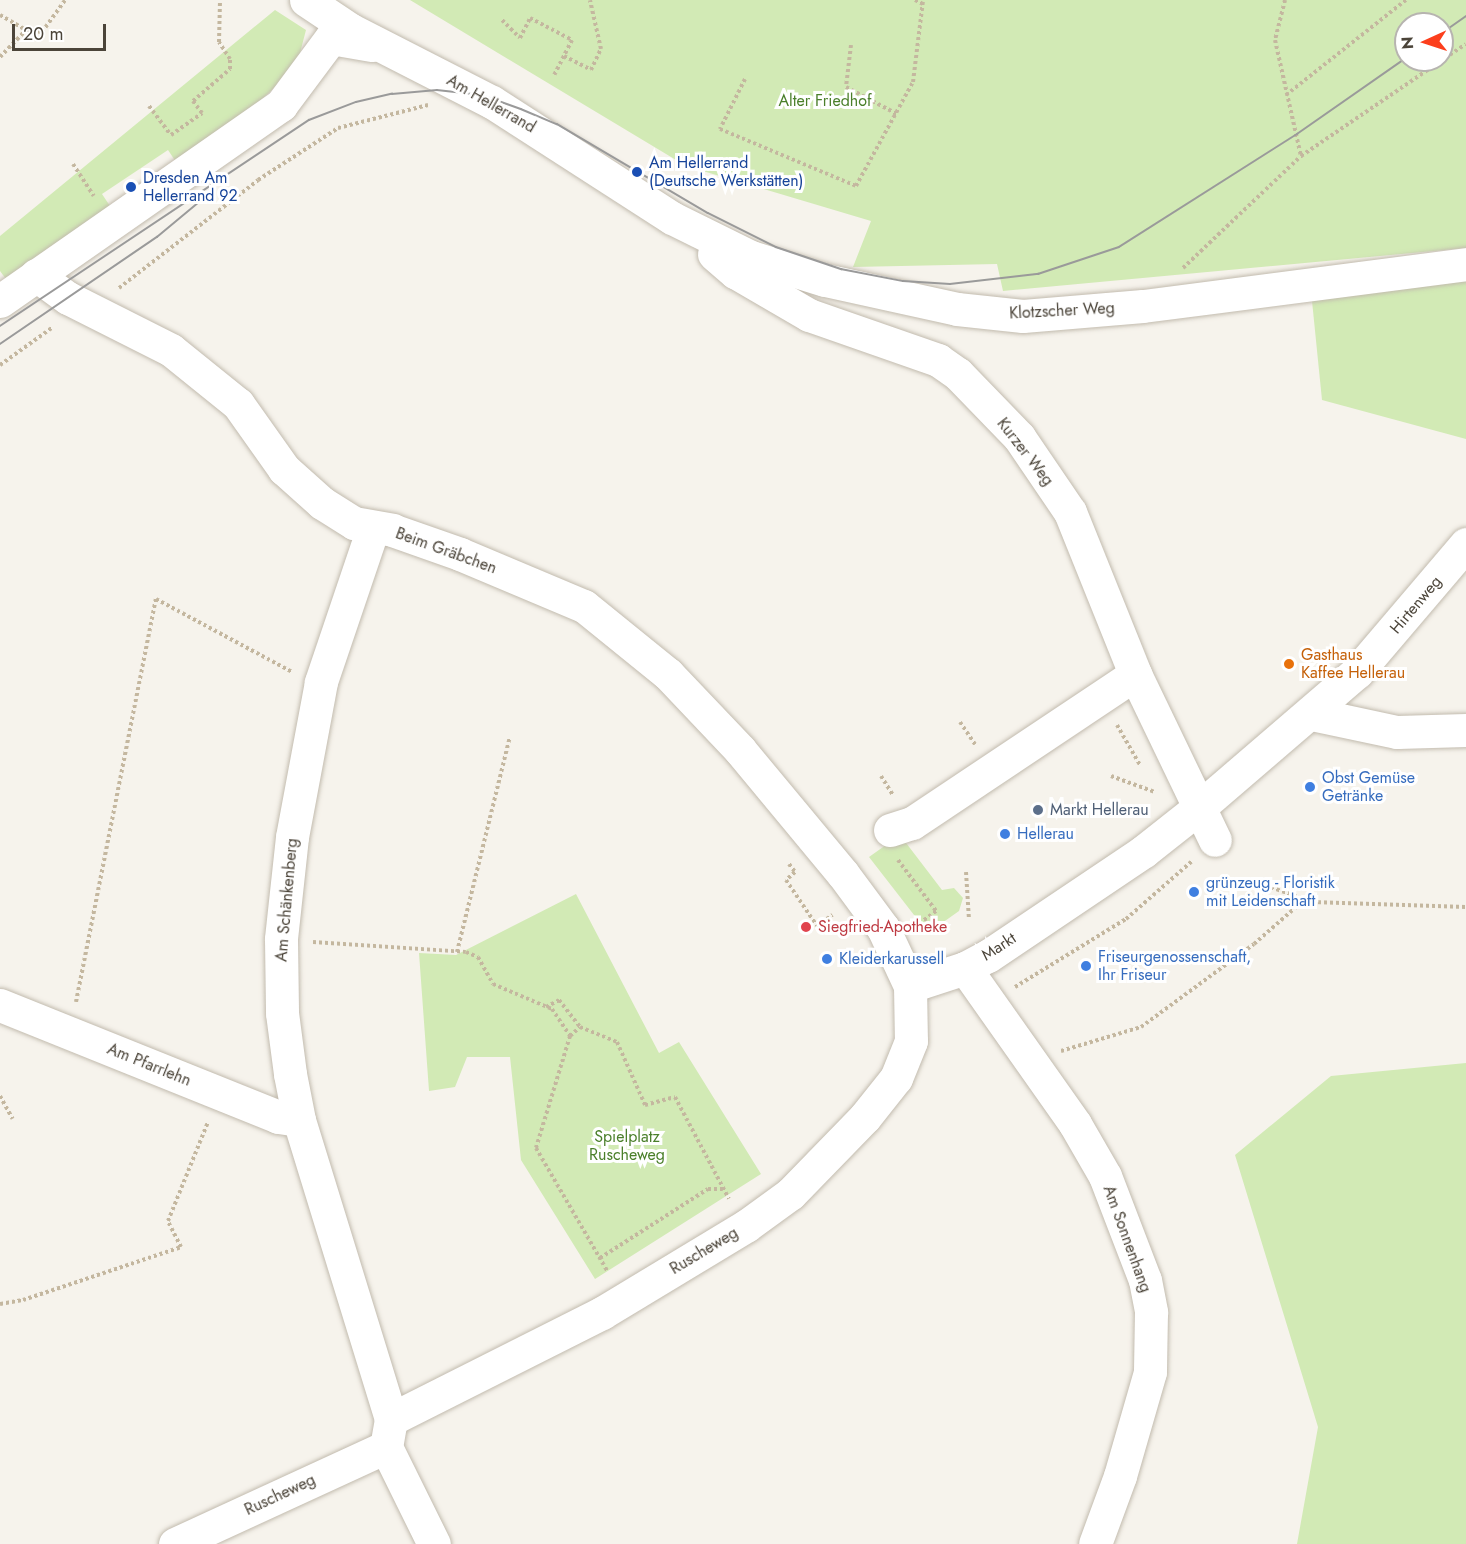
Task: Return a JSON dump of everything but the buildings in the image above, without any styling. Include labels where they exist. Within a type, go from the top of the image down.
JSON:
[{"type":"street","name":"Am Hellerrand","points":[[306,0],[385,47],[482,95],[672,218]]},
{"type":"street","points":[[0,301],[281,105],[331,38],[385,47]]},
{"type":"street","name":"Klotzscher Weg","points":[[672,218],[751,257],[825,280],[957,309],[1023,316],[1143,306],[1466,264]]},
{"type":"street","name":"Kurzer Weg","points":[[672,218],[735,272],[809,315],[938,360],[958,374],[1019,437],[1070,512],[1135,674],[1201,806],[1215,840]]},
{"type":"street","name":"Beim Gräbchen","points":[[36,275],[87,308],[171,350],[238,404],[284,469],[322,503],[354,523],[392,530],[460,554],[584,606],[668,674],[740,750],[883,928],[910,986]]},
{"type":"street","name":"Am Schänkenberg","points":[[373,528],[321,682],[292,837],[281,939],[282,1013],[299,1120],[389,1433],[434,1544]]},
{"type":"street","name":"Hirtenweg","points":[[1312,714],[1399,626],[1466,544]]},
{"type":"street","points":[[892,843],[912,823],[1135,674]]},
{"type":"street","points":[[1312,714],[1397,732],[1466,730]]},
{"type":"street","name":"Markt","points":[[910,986],[965,968],[1144,851],[1312,714]]},
{"type":"street","name":"Am Sonnenhang","points":[[965,968],[1075,1124],[1099,1166],[1145,1280],[1151,1312],[1150,1372],[1120,1476],[1095,1544]]},
{"type":"street","name":"Ruscheweg","points":[[175,1544],[389,1433],[602,1313],[746,1226],[790,1194],[865,1117],[896,1078],[911,1041],[910,986]]},
{"type":"street","name":"Am Pfarrlehn","points":[[0,1005],[278,1117],[299,1120]]},
{"type":"path","points":[[0,15],[26,30],[42,32],[65,0]]},
{"type":"path","points":[[171,135],[202,113],[194,101],[230,69],[230,59],[219,42],[220,0]]},
{"type":"path","points":[[564,56],[591,70],[601,49],[590,0]]},
{"type":"path","points":[[745,79],[720,129],[856,186],[913,82],[923,2],[915,0]]},
{"type":"path","points":[[1285,0],[1275,40],[1301,156]]},
{"type":"path","points":[[1286,95],[1406,0]]},
{"type":"path","points":[[502,20],[520,38],[530,18],[572,40],[554,75]]},
{"type":"path","points":[[0,57],[26,30]]},
{"type":"path","points":[[1143,306],[1301,156],[1466,44]]},
{"type":"path","points":[[851,45],[846,87],[897,114]]},
{"type":"path","points":[[0,364],[38,336],[87,308],[188,238],[258,180],[338,128],[393,112],[482,95]]},
{"type":"path","points":[[149,106],[177,142]]},
{"type":"path","points":[[73,164],[100,205]]},
{"type":"path","points":[[77,999],[156,599],[274,666],[296,674]]},
{"type":"path","points":[[1101,697],[1144,773]]},
{"type":"path","points":[[960,722],[976,744]]},
{"type":"path","points":[[457,952],[510,737]]},
{"type":"path","points":[[1110,776],[1155,792],[1150,783]]},
{"type":"path","points":[[892,843],[936,911],[918,924]]},
{"type":"path","points":[[785,857],[795,872],[786,880],[817,926],[832,915]]},
{"type":"path","points":[[1006,992],[1126,919],[1189,864]]},
{"type":"path","points":[[966,872],[969,920]]},
{"type":"path","points":[[1254,881],[1304,900],[1466,907]]},
{"type":"path","points":[[1055,1053],[1141,1027],[1254,944],[1304,900]]},
{"type":"path","points":[[306,941],[457,952],[478,957],[493,984],[546,1007],[570,1036]]},
{"type":"path","points":[[546,1007],[559,1000],[580,1027],[617,1042],[645,1105],[675,1097],[722,1189],[708,1189],[600,1258]]},
{"type":"path","points":[[580,1027],[570,1036],[536,1148],[608,1272]]},
{"type":"path","points":[[0,1096],[13,1119]]},
{"type":"path","points":[[0,1304],[23,1300],[181,1247],[168,1221],[210,1117]]},
{"type":"green space","name":"Alter Friedhof","points":[[410,0],[1466,0],[1466,248],[1003,291],[997,264],[853,267],[871,221],[686,166]]},
{"type":"green space","points":[[275,10],[306,30],[300,53],[276,86],[247,113],[176,162],[168,150],[102,194],[110,206],[6,279],[0,271],[0,236]]},
{"type":"green space","points":[[1466,272],[1466,439],[1322,400],[1311,291]]},
{"type":"green space","points":[[900,835],[942,890],[954,888],[963,898],[959,911],[928,933],[869,857]]},
{"type":"green space","name":"Spielplatz Ruscheweg","points":[[576,894],[659,1053],[679,1042],[761,1174],[595,1279],[521,1160],[510,1057],[467,1057],[455,1087],[429,1091],[419,953],[456,955]]},
{"type":"green space","points":[[1466,1063],[1466,1544],[1297,1544],[1318,1427],[1235,1155],[1331,1076]]},
{"type":"tram line","points":[[1454,24],[1466,16]]},
{"type":"tram line","points":[[0,326],[309,120],[356,102],[392,94],[437,90],[482,95],[557,124],[708,213],[776,247],[841,269],[903,281],[950,284],[1038,274],[1119,247],[1297,134],[1394,66]]},
{"type":"tram line","points":[[0,344],[157,237],[198,203]]},
{"type":"place","name":"Am Hellerrand (Deutsche Werkstätten)","points":[[637,172]]},
{"type":"place","name":"Dresden Am Hellerrand 92","points":[[131,187]]},
{"type":"place","name":"Gasthaus Kaffee Hellerau","points":[[1289,664]]},
{"type":"place","name":"Obst Gemüse Getränke","points":[[1310,787]]},
{"type":"place","name":"Markt Hellerau","points":[[1038,810]]},
{"type":"place","name":"Hellerau","points":[[1005,834]]},
{"type":"place","name":"grünzeug - Floristik mit Leidenschaft","points":[[1194,892]]},
{"type":"place","name":"Siegfried-Apotheke","points":[[806,927]]},
{"type":"place","name":"Kleiderkarussell","points":[[827,959]]},
{"type":"place","name":"Friseurgenossenschaft, Ihr Friseur","points":[[1086,966]]}]
